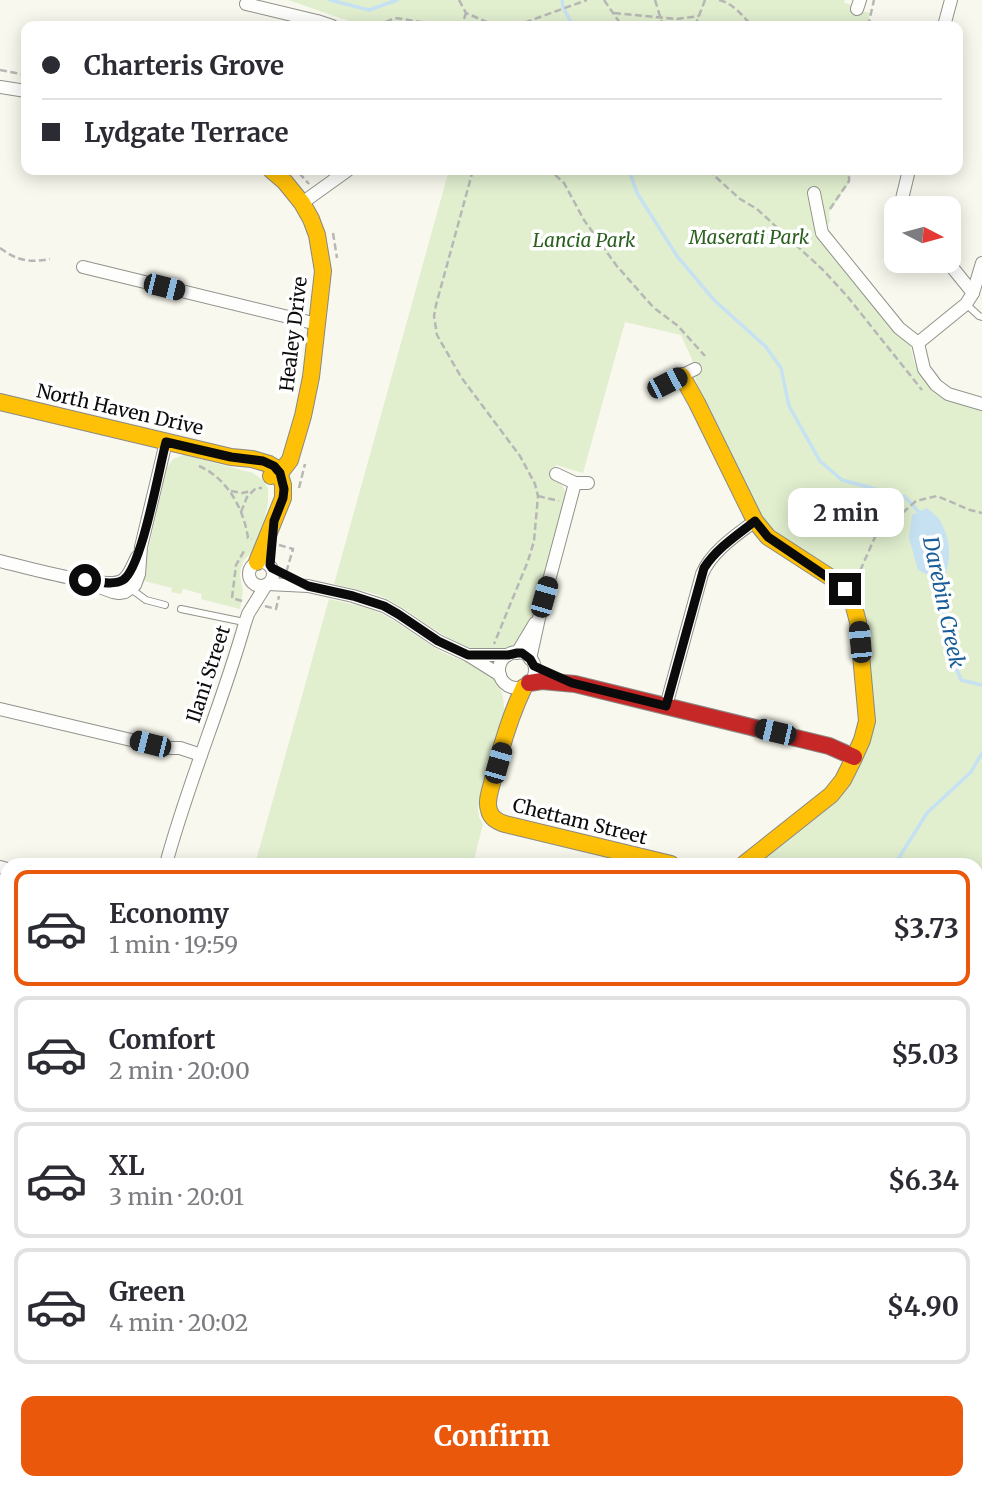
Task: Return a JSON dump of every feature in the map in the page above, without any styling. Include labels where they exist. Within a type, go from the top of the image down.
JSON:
[{"type":"street","points":[[945,21],[951,0]]},
{"type":"street","points":[[246,4],[317,21]]},
{"type":"street","points":[[0,87],[21,90]]},
{"type":"street","name":"Healey Drive","points":[[266,565],[268,542],[284,489],[275,476],[293,453],[310,382],[323,271],[317,235],[302,203],[277,175]]},
{"type":"street","points":[[302,203],[341,175]]},
{"type":"street","points":[[903,196],[908,175]]},
{"type":"street","points":[[814,193],[822,233],[899,328],[918,343],[924,369],[942,390],[954,397],[982,404]]},
{"type":"street","points":[[918,343],[969,298],[982,263]]},
{"type":"street","points":[[83,266],[317,324]]},
{"type":"street","points":[[954,273],[969,298]]},
{"type":"street","points":[[682,376],[755,521],[768,537],[845,589],[853,603],[858,622],[867,721],[864,736],[842,781],[831,795],[752,858]]},
{"type":"street","name":"North Haven Drive","points":[[0,402],[231,457],[263,461],[275,476]]},
{"type":"street","points":[[0,561],[80,580],[113,592],[131,589],[137,580],[141,547],[166,442]]},
{"type":"street","points":[[526,685],[534,675],[532,662],[539,618],[570,503],[582,483],[556,474]]},
{"type":"street","points":[[666,706],[704,568],[724,546],[755,521]]},
{"type":"street","points":[[80,580],[116,583],[121,581],[130,573],[141,547]]},
{"type":"street","points":[[284,579],[259,586],[250,579],[250,568],[266,565],[284,579],[384,606],[438,641],[468,655],[514,688],[542,681],[572,683],[829,746],[854,757]]},
{"type":"street","points":[[266,565],[272,578],[267,584]]},
{"type":"street","name":"Ilani Street","points":[[168,858],[184,801],[231,671],[249,611],[250,579]]},
{"type":"street","name":"Ilani Street","points":[[249,611],[267,584]]},
{"type":"street","points":[[503,680],[500,664],[512,654],[539,618]]},
{"type":"street","points":[[468,655],[526,655],[532,662],[572,683]]},
{"type":"street","name":"Chettam Street","points":[[503,680],[508,701],[508,726]]},
{"type":"street","name":"Chettam Street","points":[[526,685],[517,700],[508,726],[488,802],[489,814],[493,819],[505,824],[646,858]]},
{"type":"street","points":[[0,709],[166,748],[199,759]]},
{"type":"lane","points":[[969,298],[982,317]]},
{"type":"lane","points":[[131,589],[146,600],[165,605]]},
{"type":"lane","points":[[181,609],[249,611]]},
{"type":"path","points":[[459,0],[466,13],[484,21]]},
{"type":"path","points":[[531,21],[587,0]]},
{"type":"path","points":[[604,0],[619,21]]},
{"type":"path","points":[[655,0],[662,21]]},
{"type":"path","points":[[697,21],[705,0]]},
{"type":"path","points":[[719,0],[730,4],[747,21]]},
{"type":"path","points":[[869,21],[874,0]]},
{"type":"path","points":[[463,21],[466,13]]},
{"type":"path","points":[[614,13],[677,19],[699,16]]},
{"type":"path","points":[[388,21],[395,18],[415,21]]},
{"type":"path","points":[[0,70],[21,74]]},
{"type":"path","points":[[472,175],[436,305],[434,326],[461,377],[525,463],[536,484],[538,496],[534,541],[490,656]]},
{"type":"path","points":[[555,175],[564,183],[584,220],[616,265],[653,307],[678,326],[705,356]]},
{"type":"path","points":[[714,175],[740,199],[757,209],[823,270],[911,376]]},
{"type":"path","points":[[822,233],[828,221],[828,212],[849,181],[849,175]]},
{"type":"path","points":[[0,248],[12,257],[26,262],[50,259]]},
{"type":"path","points":[[196,465],[214,474],[229,490],[246,524],[248,538],[245,550],[236,565],[232,598],[249,611],[276,609],[293,549],[248,538]]},
{"type":"path","points":[[241,512],[244,501],[252,491],[275,476]]},
{"type":"path","points":[[229,490],[252,491]]},
{"type":"path","points":[[845,589],[857,580],[875,537],[916,501],[937,495],[982,513]]},
{"type":"path","points":[[538,496],[570,503]]},
{"type":"green space","points":[[288,0],[845,0],[844,3],[853,5],[852,9],[870,13],[868,21],[349,21]]},
{"type":"green space","points":[[448,175],[850,175],[850,182],[829,212],[830,222],[818,234],[909,342],[915,364],[926,383],[942,396],[982,410],[982,858],[761,858],[859,762],[865,620],[761,517],[697,384],[695,377],[698,373],[681,335],[625,322],[583,473],[556,465],[551,479],[562,486],[566,498],[533,618],[517,642],[500,651],[482,651],[463,645],[384,598],[334,584]]},
{"type":"green space","points":[[184,455],[253,473],[264,481],[268,488],[268,503],[260,540],[241,567],[243,592],[240,609],[201,599],[202,594],[183,589],[181,594],[171,592],[172,588],[144,581],[147,555],[167,468],[173,459]]},
{"type":"green space","points":[[329,599],[382,614],[442,652],[484,670],[498,683],[503,697],[504,716],[478,808],[483,824],[474,858],[257,858]]},
{"type":"water","points":[[927,508],[944,527],[949,545],[946,572],[939,589],[930,576],[918,570],[909,538],[912,515]]},
{"type":"waterway","name":"Darebin Creek","points":[[330,0],[369,10],[397,0]]},
{"type":"waterway","name":"Darebin Creek","points":[[562,0],[570,21]]},
{"type":"waterway","name":"Darebin Creek","points":[[631,175],[637,193],[677,256],[714,300],[766,347],[781,368],[789,406],[820,461],[842,480],[905,497],[920,513]]},
{"type":"waterway","name":"Darebin Creek","points":[[939,588],[951,654],[961,680],[982,685]]},
{"type":"waterway","name":"Darebin Creek","points":[[899,858],[927,813],[971,772],[982,753]]},
{"type":"traffic: slow","points":[[271,476],[280,473],[290,460],[303,416],[311,377],[323,271],[317,235],[311,219],[302,203],[277,175]]},
{"type":"traffic: slow","points":[[682,376],[755,521],[768,537],[836,581],[849,595],[858,622],[867,721],[853,760],[843,780],[831,795],[752,858]]},
{"type":"traffic: slow","points":[[0,402],[231,457],[252,459],[276,468],[283,485],[283,498],[257,562]]},
{"type":"traffic: slow","points":[[524,687],[505,734],[489,793],[488,807],[493,818],[505,824],[646,858]]},
{"type":"traffic: jam","points":[[529,683],[542,681],[575,684],[829,746],[854,757]]},
{"type":"route","points":[[85,580],[116,583],[130,573],[141,547],[166,442],[231,457],[263,461],[274,466],[280,473],[284,489],[274,521],[270,565],[272,568],[308,586],[384,606],[438,641],[468,655],[522,653],[534,666],[572,683],[666,706],[704,568],[724,546],[755,521],[768,537],[845,589]]},
{"type":"park label","name":"Maserati Park","points":[[749,237]]},
{"type":"park label","name":"Lancia Park","points":[[584,240]]}]
